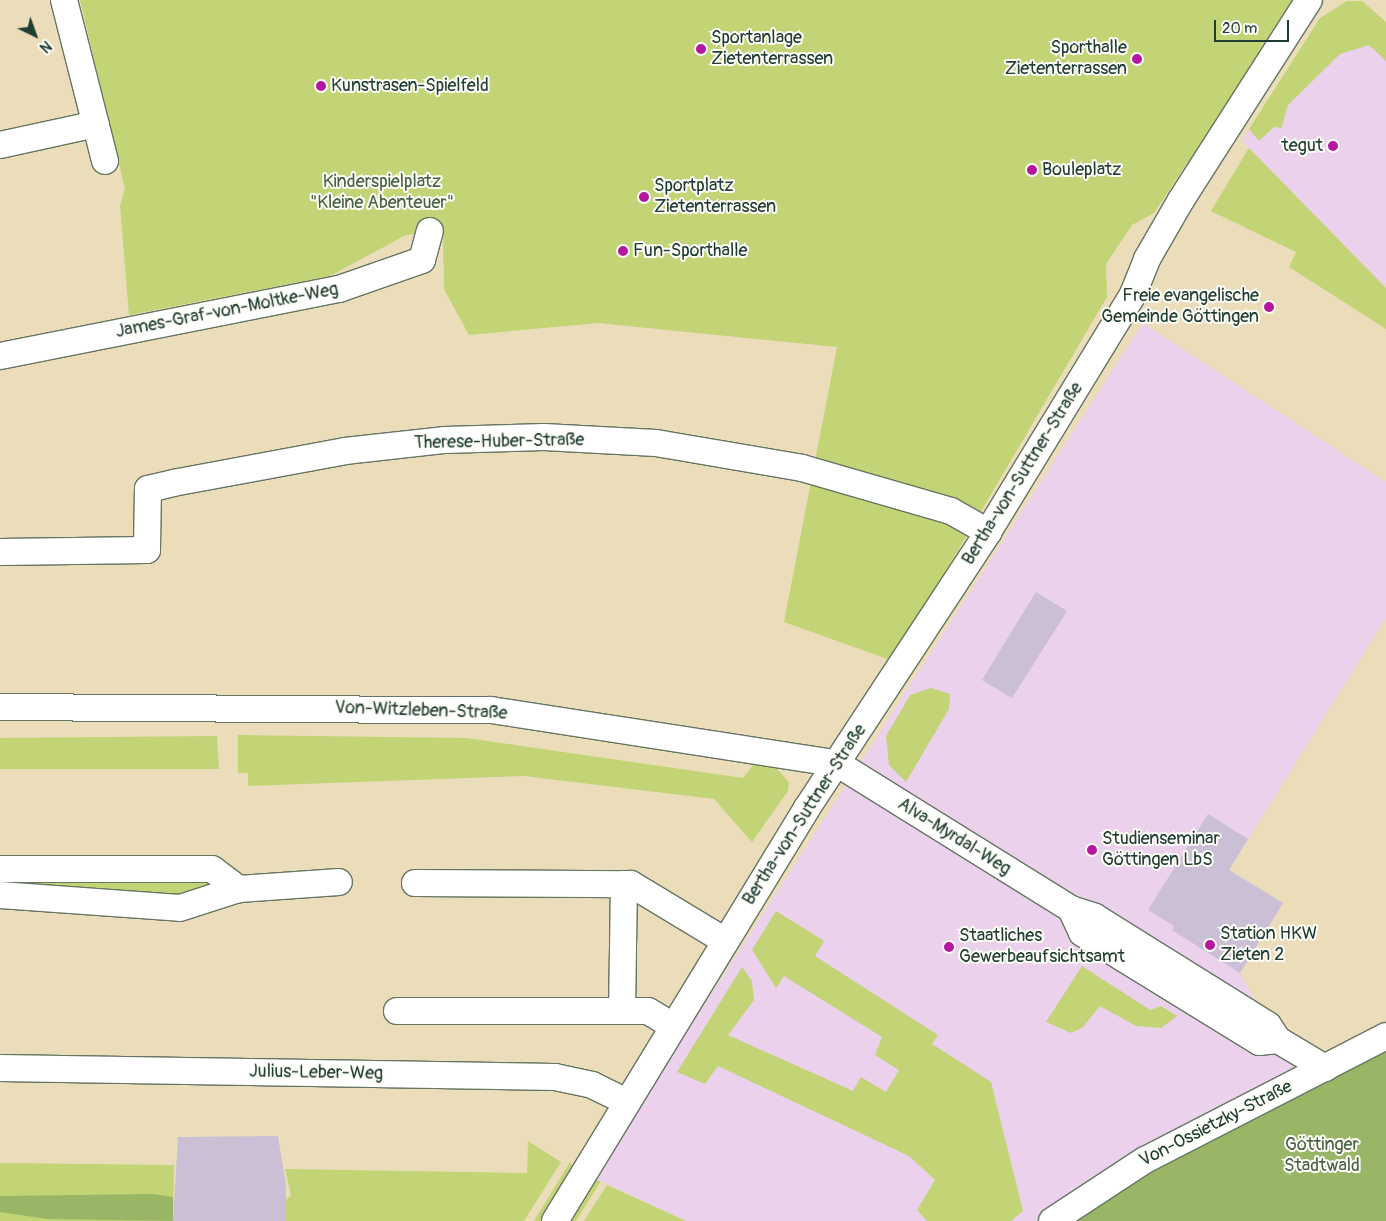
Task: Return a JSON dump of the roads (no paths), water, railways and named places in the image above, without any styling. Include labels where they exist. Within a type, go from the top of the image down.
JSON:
[{"type":"street","points":[[64,0],[105,161]]},
{"type":"street","name":"Bertha-von-Suttner-Straße","points":[[555,1221],[725,941],[988,532],[1133,294],[1147,259],[1181,200],[1309,0]]},
{"type":"street","points":[[0,145],[96,124]]},
{"type":"street","name":"James-Graf-von-Moltke-Weg","points":[[0,356],[339,289],[422,260],[430,231]]},
{"type":"street","name":"Therese-Huber-Straße","points":[[0,552],[147,550],[148,489],[165,485],[345,452],[445,440],[544,437],[656,443],[802,468],[951,510],[988,532]]},
{"type":"street","name":"Von-Witzleben-Straße","points":[[0,708],[491,710],[838,764]]},
{"type":"street","name":"Alva-Myrdal-Weg","points":[[838,764],[1071,909],[1082,933],[1259,1042],[1278,1040],[1325,1068]]},
{"type":"street","points":[[0,869],[212,869],[239,889]]},
{"type":"street","points":[[0,895],[180,908],[239,889],[339,882]]},
{"type":"street","points":[[415,883],[631,884],[725,941]]},
{"type":"street","points":[[622,1011],[624,884]]},
{"type":"street","points":[[398,1011],[648,1011],[673,1026]]},
{"type":"street","name":"Von-Ossietzky-Straße","points":[[1052,1221],[1145,1160],[1386,1036]]},
{"type":"street","name":"Julius-Leber-Weg","points":[[0,1068],[556,1077],[592,1085],[627,1102]]},
{"type":"place","name":"Sportanlage Zietenterrassen","points":[[701,49]]},
{"type":"place","name":"Sporthalle Zietenterrassen","points":[[1137,59]]},
{"type":"place","name":"Kunstrasen-Spielfeld","points":[[321,86]]},
{"type":"place","name":"tegut","points":[[1333,146]]},
{"type":"place","name":"Bouleplatz","points":[[1032,170]]},
{"type":"place","name":"Sportplatz Zietenterrassen","points":[[644,197]]},
{"type":"place","name":"Fun-Sporthalle","points":[[623,251]]},
{"type":"place","name":"Freie evangelische Gemeinde Göttingen","points":[[1269,307]]},
{"type":"place","name":"Studienseminar Göttingen LbS","points":[[1092,850]]},
{"type":"place","name":"Station HKW Zieten 2","points":[[1210,945]]},
{"type":"place","name":"Staatliches Gewerbeaufsichtsamt","points":[[949,947]]},
{"type":"park label","name":"Kinderspielplatz \"Kleine Abenteuer\"","points":[[382,193]]},
{"type":"park label","name":"Göttinger Stadtwald","points":[[1322,1156]]}]
